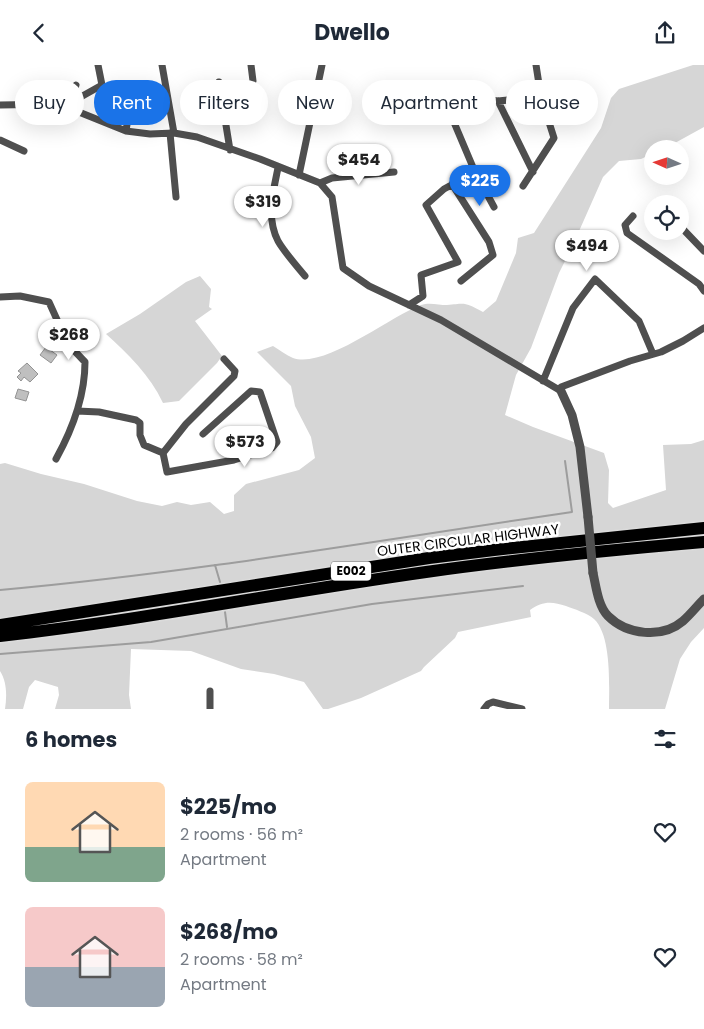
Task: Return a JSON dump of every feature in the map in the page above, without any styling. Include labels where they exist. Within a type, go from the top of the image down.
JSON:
[{"type":"highway","name":"OUTER CIRCULAR HIGHWAY","points":[[0,625],[429,558],[523,546],[704,528]]},
{"type":"highway","name":"OUTER CIRCULAR HIGHWAY","points":[[0,636],[71,628],[427,572],[704,542]]},
{"type":"street","points":[[84,96],[102,85],[98,65]]},
{"type":"street","points":[[162,65],[172,133],[176,197]]},
{"type":"street","points":[[251,65],[253,80]]},
{"type":"street","points":[[299,175],[322,65]]},
{"type":"street","points":[[536,65],[538,80]]},
{"type":"street","points":[[494,207],[475,172],[453,120],[452,111],[459,105],[483,99],[506,100]]},
{"type":"street","points":[[498,101],[533,172]]},
{"type":"street","points":[[0,105],[15,104]]},
{"type":"street","points":[[84,112],[126,131],[150,134],[172,133],[197,137],[320,183],[332,197],[343,268],[369,285],[441,319],[561,391],[572,415],[580,447],[593,573],[599,598],[608,616],[633,631],[659,632],[681,623],[704,599]]},
{"type":"street","points":[[126,131],[127,125]]},
{"type":"street","points":[[226,125],[230,150]]},
{"type":"street","points":[[523,186],[554,138],[550,125]]},
{"type":"street","points":[[0,140],[24,151]]},
{"type":"street","points":[[278,168],[272,192],[271,215],[278,241],[305,276]]},
{"type":"street","points":[[320,183],[332,178],[394,171]]},
{"type":"street","points":[[408,305],[423,296],[421,275],[458,262],[426,205],[452,184],[475,172]]},
{"type":"street","points":[[452,184],[489,242],[493,255],[461,281]]},
{"type":"street","points":[[633,216],[625,225],[628,233],[704,291]]},
{"type":"street","points":[[689,235],[704,251]]},
{"type":"street","points":[[543,381],[573,308],[594,279],[639,321],[653,354]]},
{"type":"street","points":[[0,297],[20,296],[49,302],[68,344],[85,362],[85,374],[77,411],[56,459]]},
{"type":"street","points":[[561,391],[561,387],[653,354],[683,341],[704,328]]},
{"type":"street","points":[[163,453],[186,425],[234,376],[235,371],[224,359]]},
{"type":"street","points":[[163,453],[167,472],[172,472],[234,460],[272,447],[277,442],[260,392],[256,390],[251,391],[203,434]]},
{"type":"street","points":[[77,411],[100,412],[136,419],[140,423],[140,435],[144,445],[163,453]]},
{"type":"street","points":[[210,691],[210,709]]},
{"type":"street","points":[[484,709],[493,702],[522,709]]},
{"type":"shaded area","points":[[693,65],[704,65],[704,127],[680,140],[644,140],[644,158],[619,161],[603,177],[559,273],[531,348],[516,375],[505,415],[604,453],[609,470],[608,503],[613,508],[666,490],[663,445],[691,444],[704,440],[704,628],[691,642],[680,659],[665,709],[609,709],[607,649],[600,627],[594,619],[584,613],[561,604],[543,603],[530,610],[531,617],[458,632],[455,638],[421,671],[361,698],[328,709],[323,709],[304,682],[274,674],[241,669],[191,651],[131,649],[129,695],[131,709],[55,709],[59,695],[58,687],[35,680],[29,687],[23,709],[5,709],[6,689],[0,671],[0,464],[5,463],[84,484],[137,501],[162,506],[177,502],[191,505],[210,502],[224,514],[234,511],[234,495],[246,484],[299,470],[315,458],[311,437],[295,406],[291,386],[257,352],[273,346],[293,358],[306,359],[322,356],[357,340],[424,304],[465,304],[483,312],[496,301],[516,253],[518,238],[534,233],[601,128],[611,98],[619,89]]},
{"type":"shaded area","points":[[200,276],[211,289],[209,307],[212,309],[195,321],[222,356],[179,401],[163,403],[145,374],[106,334],[140,314],[186,282]]},
{"type":"building","points":[[46,347],[57,355],[51,363],[40,355]]},
{"type":"building","points":[[27,363],[38,374],[30,382],[24,377],[21,381],[17,377],[21,373],[18,371]]},
{"type":"building","points":[[18,389],[29,392],[26,401],[15,398]]},
{"type":"waterway","points":[[0,590],[143,575],[358,545],[572,512],[565,461]]},
{"type":"waterway","points":[[215,565],[220,582]]},
{"type":"waterway","points":[[0,654],[151,642],[372,604],[523,586]]},
{"type":"waterway","points":[[225,612],[227,627]]}]
